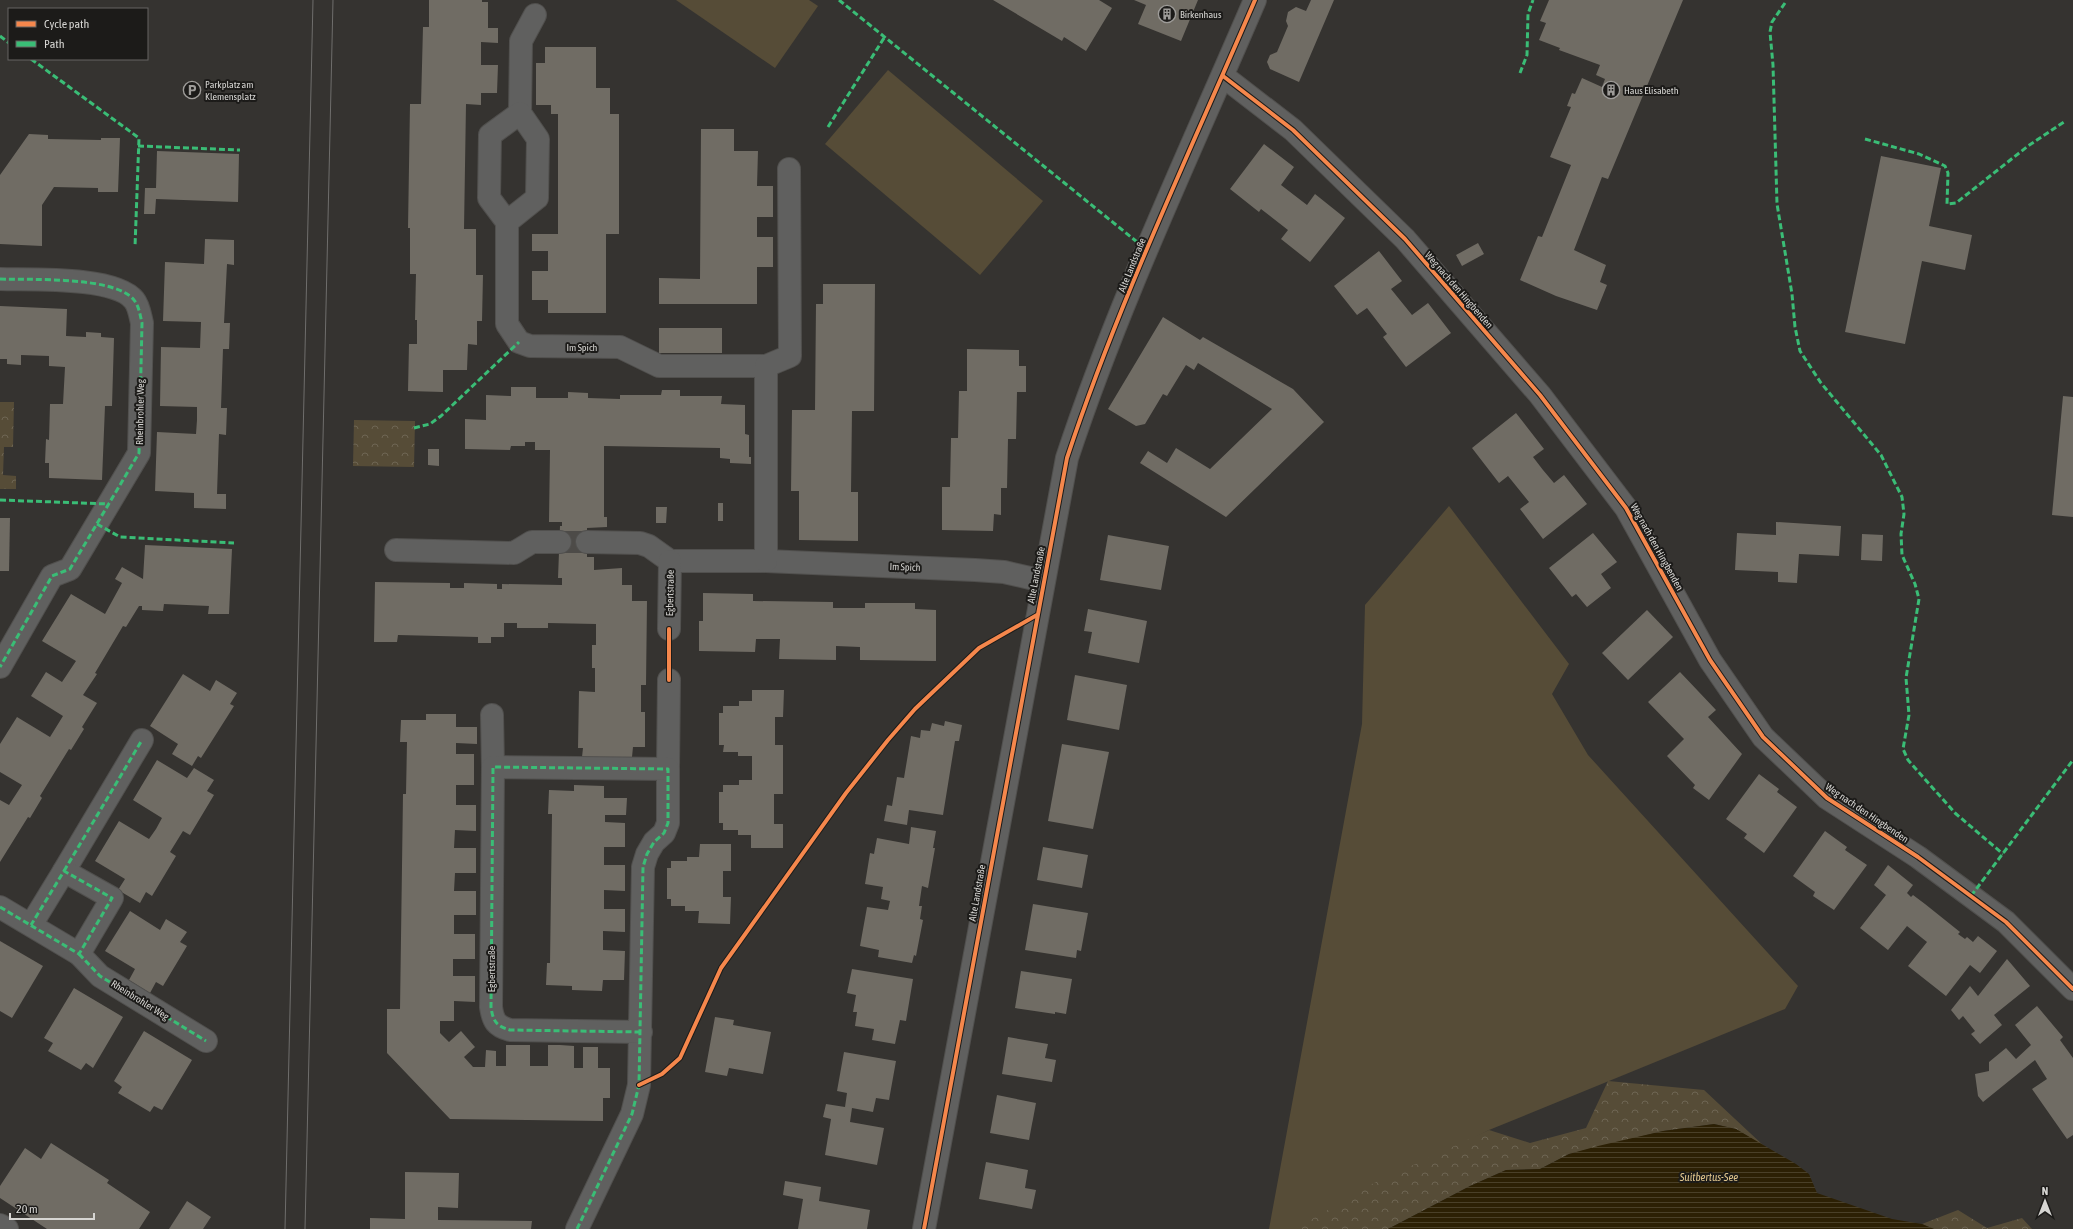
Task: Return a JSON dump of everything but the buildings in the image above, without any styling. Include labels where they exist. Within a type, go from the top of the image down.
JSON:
[{"type":"street","name":"Alte Landstraße","points":[[924,1229],[1043,580],[1067,458],[1089,393],[1147,250],[1256,0]]},
{"type":"street","points":[[520,114],[490,135],[489,198],[507,222],[537,198],[538,139],[520,114],[521,40],[535,15]]},
{"type":"street","name":"Weg nach den Hingbenden","points":[[1223,76],[1293,130],[1405,239],[1540,395],[1626,508],[1710,660],[1763,737],[1827,798],[1918,857],[2006,922],[2073,989]]},
{"type":"street","name":"Im Spich","points":[[507,222],[506,324],[519,342],[530,346],[620,347],[659,366],[766,366],[790,356],[789,169]]},
{"type":"street","name":"Rheinbrohler Weg","points":[[0,279],[92,283],[116,287],[134,299],[139,310],[142,323],[139,453],[70,569],[52,576],[0,667]]},
{"type":"street","points":[[766,366],[766,562]]},
{"type":"street","points":[[396,550],[514,553],[532,542],[560,542]]},
{"type":"street","points":[[587,542],[640,543],[649,546],[670,562]]},
{"type":"street","name":"Im Spich","points":[[670,562],[766,562],[975,570],[1004,572],[1043,580]]},
{"type":"street","name":"Egbertstraße","points":[[669,629],[670,562]]},
{"type":"street","points":[[576,1229],[632,1114],[639,1085],[643,867],[647,854],[654,842],[664,833],[668,823],[669,680]]},
{"type":"street","name":"Egbertstraße","points":[[492,715],[492,1019],[498,1027],[510,1030],[641,1032]]},
{"type":"street","points":[[31,925],[142,740]]},
{"type":"street","points":[[493,767],[668,769]]},
{"type":"street","points":[[64,870],[112,898],[79,954]]},
{"type":"street","name":"Rheinbrohler Weg","points":[[0,907],[79,954],[100,976],[206,1041]]},
{"type":"street","points":[[0,1225],[6,1229]]},
{"type":"green space","points":[[676,0],[809,0],[818,6],[775,68]]},
{"type":"green space","points":[[888,70],[1043,201],[980,275],[825,144]]},
{"type":"green space","points":[[0,402],[14,402],[13,447],[4,447],[3,475],[16,476],[16,489],[0,489]]},
{"type":"green space","points":[[354,420],[415,421],[414,467],[353,466]]},
{"type":"green space","points":[[1449,506],[1569,664],[1552,694],[1588,755],[1798,986],[1785,1009],[1489,1130],[1299,1229],[1269,1229],[1362,724],[1365,605]]},
{"type":"green space","points":[[1608,1081],[1704,1090],[1765,1147],[1736,1129],[1714,1124],[1663,1131],[1569,1154],[1540,1169],[1506,1170],[1470,1186],[1388,1229],[1295,1229],[1374,1183],[1489,1130],[1530,1143],[1586,1128]]},
{"type":"green space","points":[[1958,1210],[1987,1228],[2022,1218],[2032,1229],[1934,1229],[1922,1224]]},
{"type":"water","name":"Suitbertus-See","points":[[1714,1124],[1736,1129],[1796,1164],[1809,1174],[1817,1193],[1892,1219],[1922,1224],[1934,1229],[1388,1229],[1470,1186],[1506,1170],[1540,1169],[1569,1154],[1598,1146],[1663,1131]]},
{"type":"tunnel","points":[[560,542],[587,542]]},
{"type":"tram line","points":[[285,1229],[313,0]]},
{"type":"tram line","points":[[305,1229],[333,0]]},
{"type":"marked path","points":[[839,0],[1147,250]]},
{"type":"marked path","points":[[1520,73],[1527,55],[1528,14],[1533,0]]},
{"type":"marked path","points":[[1785,3],[1772,22],[1770,32],[1773,65],[1777,204],[1792,294],[1795,327],[1800,351],[1821,383],[1881,455],[1902,497],[1904,514],[1901,534],[1902,555],[1915,584],[1919,599],[1906,678],[1909,715],[1903,749],[1908,760],[1955,813],[2003,854]]},
{"type":"marked path","points":[[0,36],[8,42]]},
{"type":"marked path","points":[[828,127],[884,38]]},
{"type":"marked path","points":[[32,60],[139,138],[135,247]]},
{"type":"marked path","points":[[1865,139],[1919,154],[1945,166],[1948,173],[1947,204],[1956,203],[2028,146],[2064,122]]},
{"type":"marked path","points":[[138,146],[240,150]]},
{"type":"marked path","points":[[0,279],[71,281],[109,287],[124,292],[136,302],[142,323],[139,453],[70,569],[52,576],[0,667]]},
{"type":"marked path","points":[[414,428],[430,424],[441,416],[519,342]]},
{"type":"marked path","points":[[0,500],[109,504]]},
{"type":"marked path","points":[[97,524],[120,537],[234,543]]},
{"type":"marked path","points":[[64,871],[142,740]]},
{"type":"marked path","points":[[1971,896],[2073,760]]},
{"type":"marked path","points":[[577,1229],[632,1114],[639,1085],[643,867],[647,854],[654,842],[664,833],[668,823],[668,769],[493,767],[491,1007],[494,1019],[498,1025],[510,1030],[641,1032]]},
{"type":"marked path","points":[[0,907],[79,954],[112,898],[64,871],[31,925]]},
{"type":"marked path","points":[[79,954],[100,976],[206,1041]]},
{"type":"cycle path","points":[[924,1229],[1067,458],[1087,399],[1132,284],[1255,0]]},
{"type":"cycle path","points":[[1223,76],[1293,130],[1405,239],[1540,395],[1626,508],[1710,660],[1763,737],[1827,798],[1918,857],[2006,922],[2073,989]]},
{"type":"cycle path","points":[[639,1085],[662,1074],[680,1058],[721,968],[846,793],[888,740],[915,709],[979,648],[1037,615]]},
{"type":"cycle path","points":[[669,629],[669,680]]},
{"type":"place","name":"Birkenhaus","points":[[1167,14]]},
{"type":"place","name":"Parkplatz am Klemensplatz","points":[[192,90]]},
{"type":"place","name":"Haus Elisabeth","points":[[1611,90]]}]
